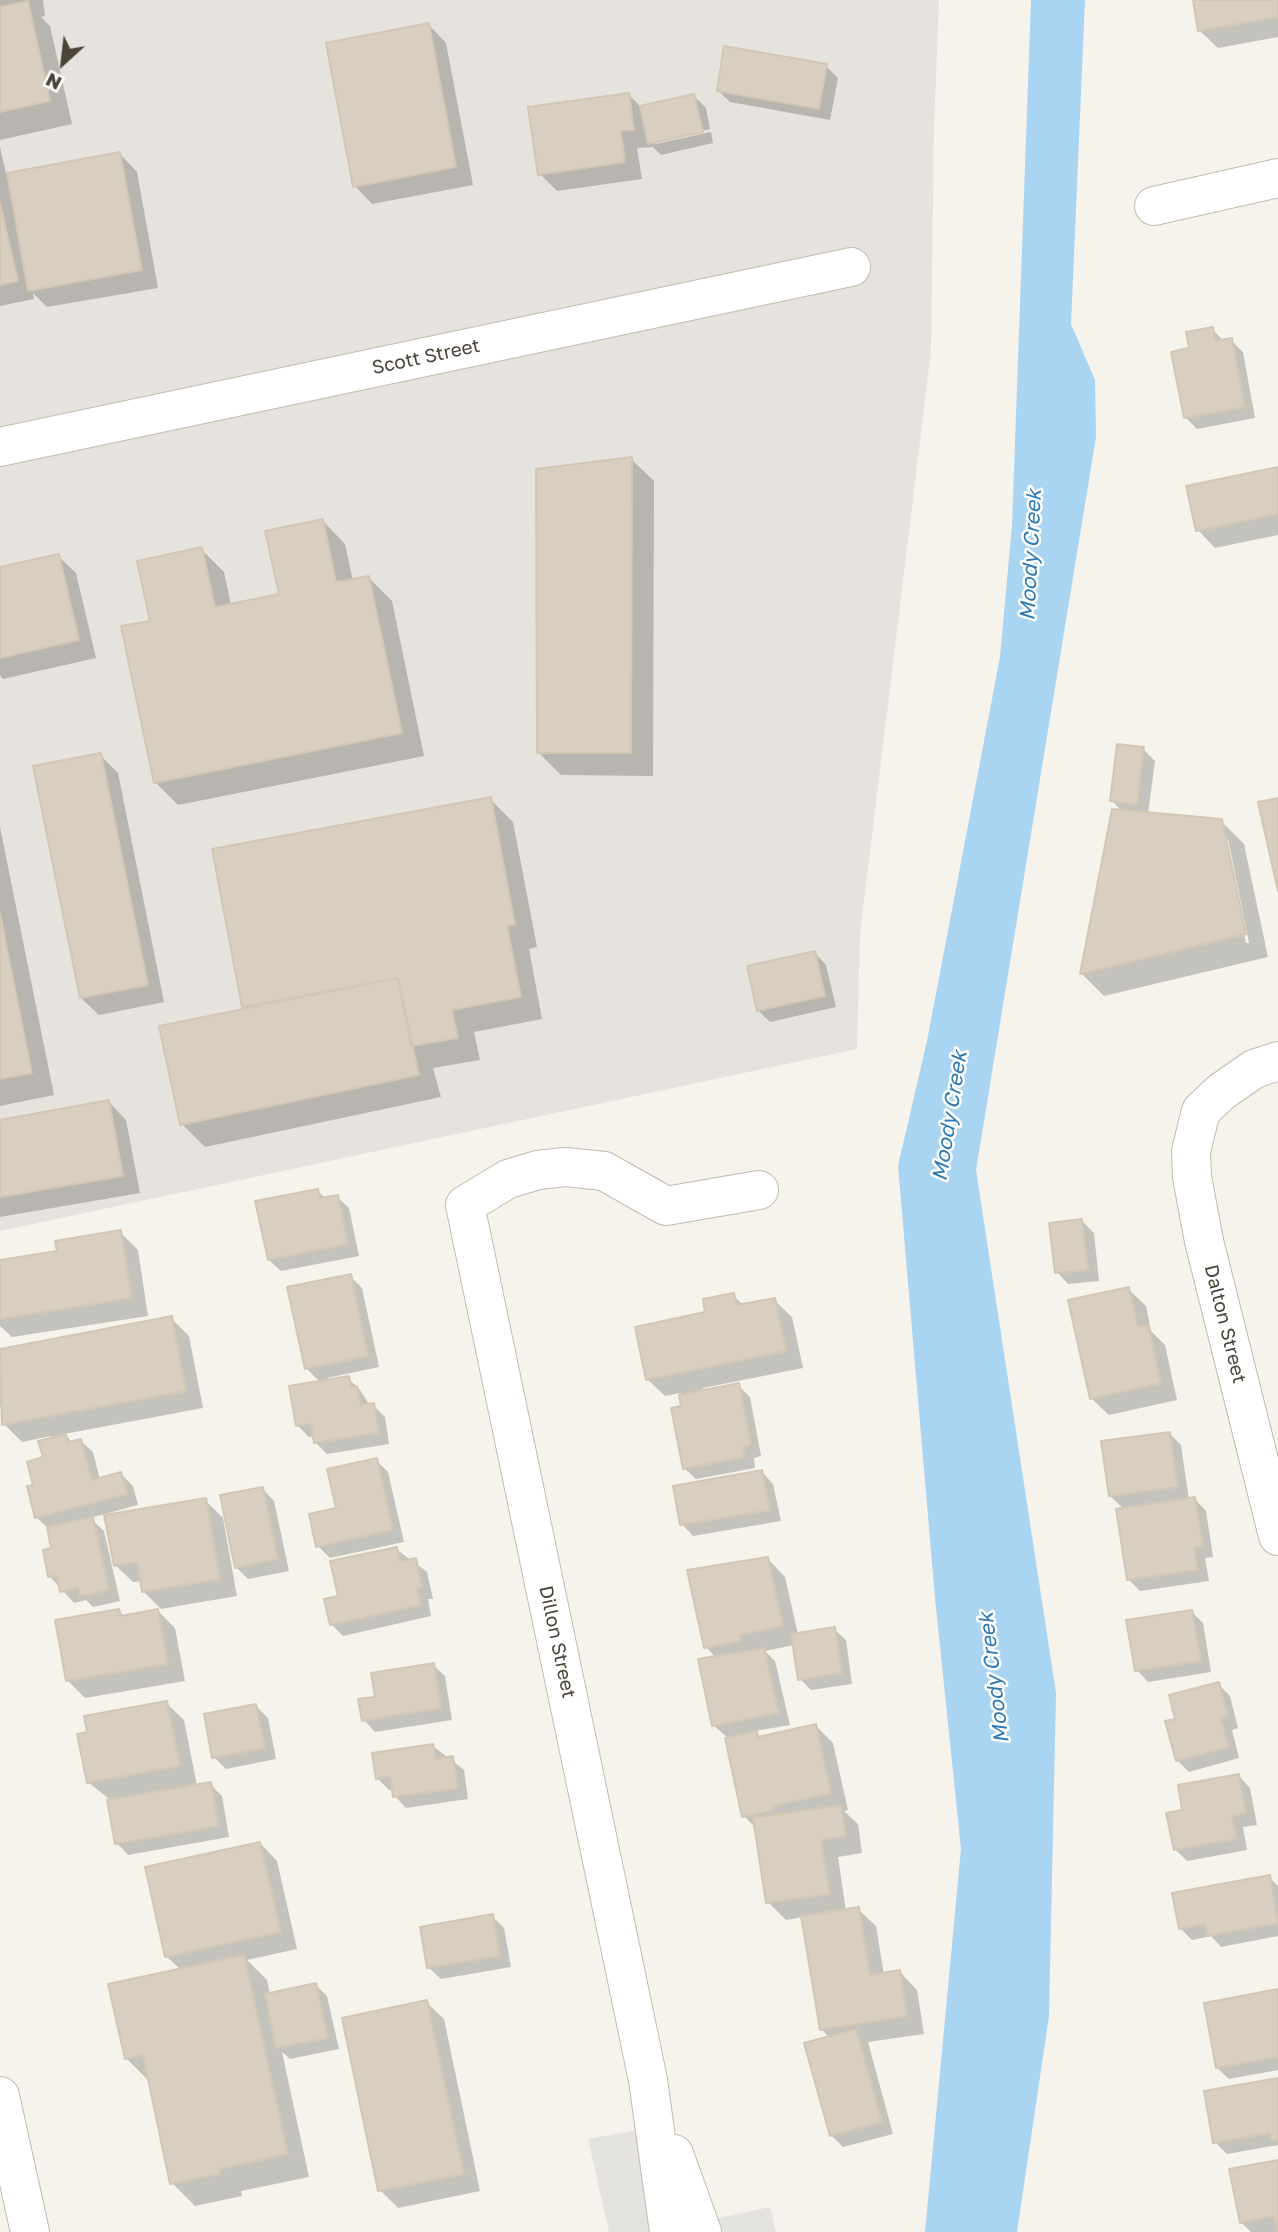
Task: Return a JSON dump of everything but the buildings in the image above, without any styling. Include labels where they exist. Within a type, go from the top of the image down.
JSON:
[{"type":"street","points":[[1154,206],[1278,178]]},
{"type":"street","name":"Scott Street","points":[[0,447],[851,267]]},
{"type":"street","name":"Dalton Street","points":[[1278,1061],[1254,1069],[1221,1092],[1201,1111],[1191,1151],[1192,1177],[1204,1241],[1278,1536]]},
{"type":"street","name":"Dillon Street","points":[[669,2232],[648,2080],[465,1205],[508,1179],[538,1170],[565,1167],[604,1171],[666,1206],[759,1190]]},
{"type":"street","name":"Dillon Street","points":[[648,2080],[702,2232]]},
{"type":"street","points":[[2,2114],[30,2232]]},
{"type":"shaded area","points":[[0,0],[939,0],[931,351],[860,934],[857,1049],[0,1231]]},
{"type":"shaded area","points":[[654,2127],[669,2232],[609,2232],[588,2139]]},
{"type":"shaded area","points":[[770,2207],[776,2232],[702,2232],[699,2222]]},
{"type":"water","name":"Moody Creek","points":[[1031,0],[1085,0],[1071,324],[1095,380],[1096,437],[976,1170],[1056,1693],[1049,2016],[1017,2232],[925,2232],[961,1849],[935,1598],[898,1166],[927,1041],[1000,657],[1012,525]]}]
